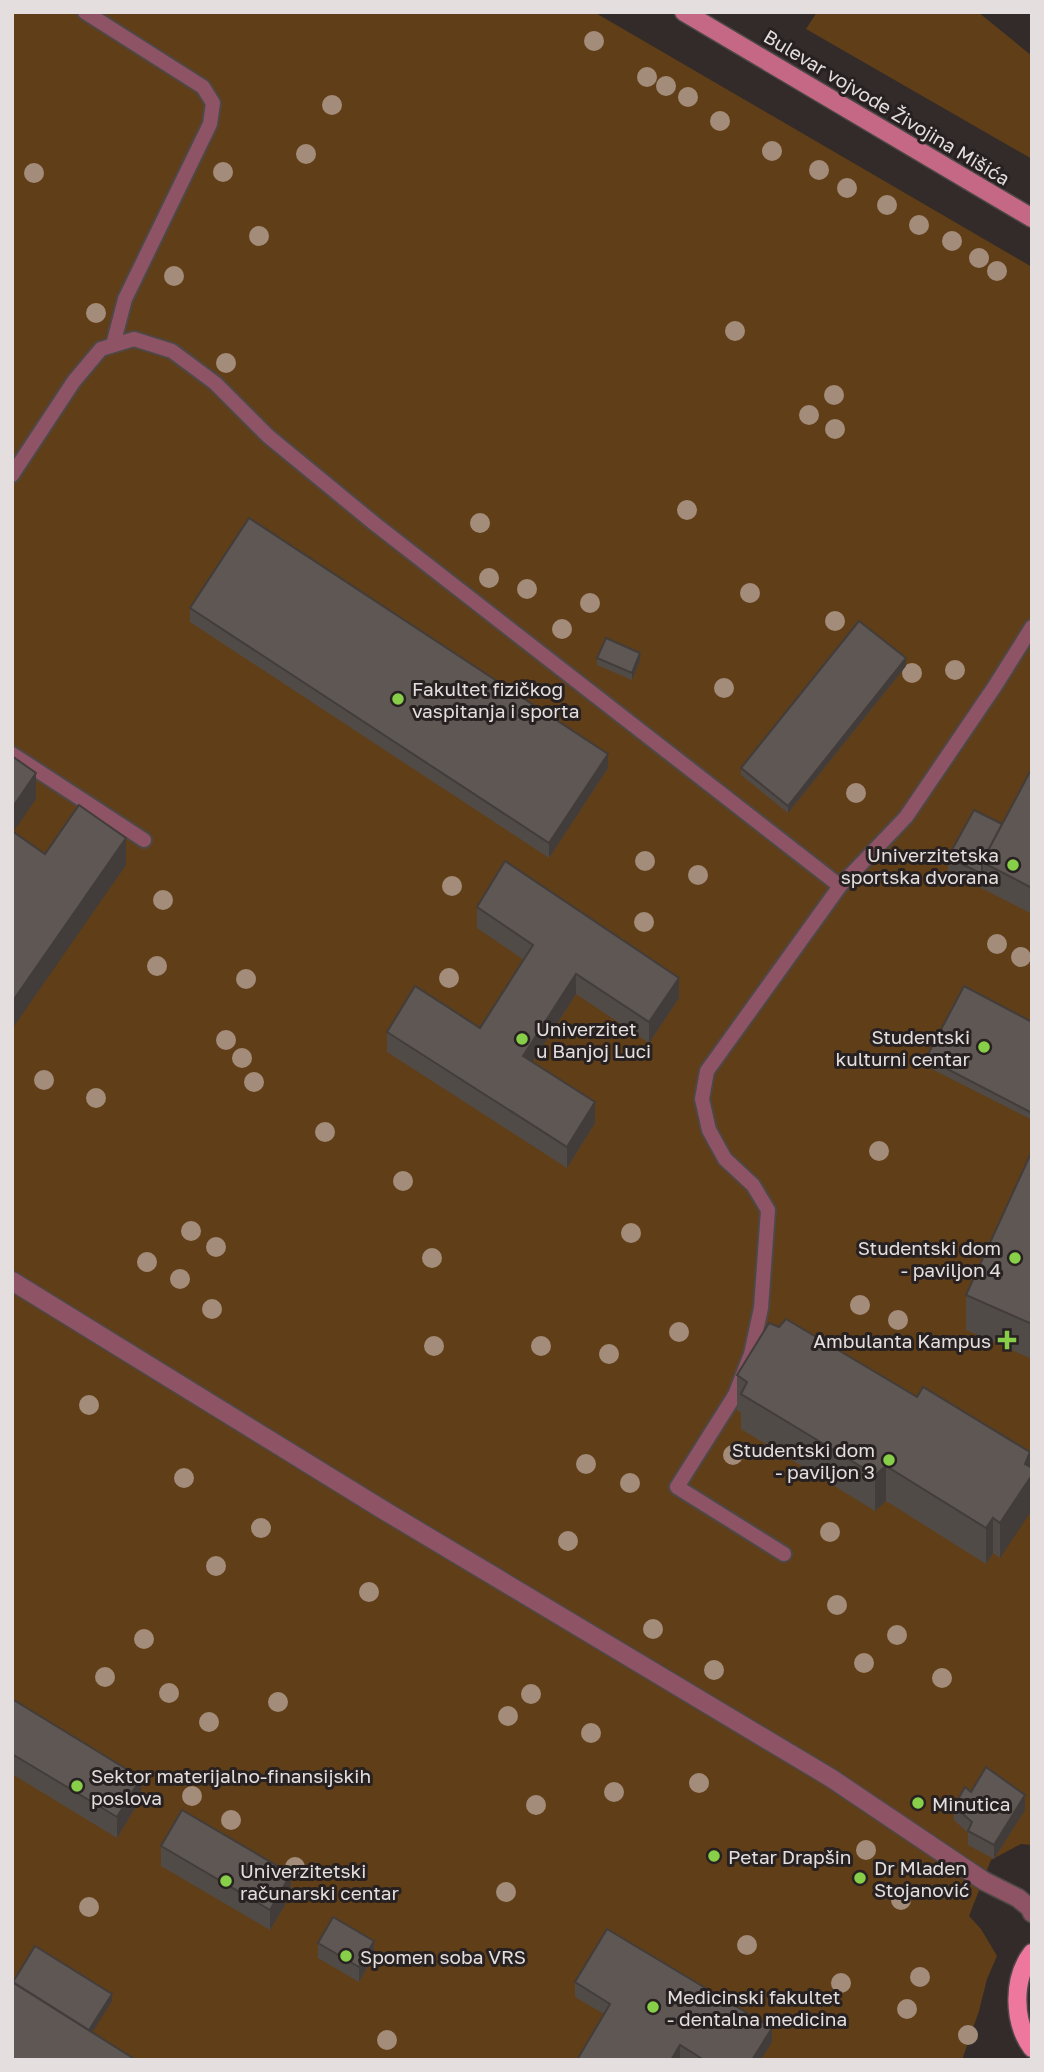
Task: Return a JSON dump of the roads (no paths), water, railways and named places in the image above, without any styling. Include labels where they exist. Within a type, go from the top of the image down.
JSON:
[{"type":"main road","points":[[1029,2051],[1020,2023],[1017,2001],[1020,1978],[1032,1952]]},
{"type":"street","name":"Bulevar vojvode Živojina Mišića","points":[[684,12],[1032,218]]},
{"type":"street","points":[[12,1282],[385,1511],[831,1778],[984,1881],[1018,1898],[1032,1913]]},
{"type":"lane","points":[[85,12],[203,87],[213,103],[210,124],[125,299],[113,345]]},
{"type":"lane","points":[[12,475],[74,381],[101,349],[134,339],[172,351],[215,383],[268,436],[375,524],[841,886]]},
{"type":"lane","points":[[784,1555],[677,1487],[735,1395],[751,1354],[761,1308],[768,1210],[753,1185],[725,1159],[709,1129],[702,1099],[707,1070],[841,886],[906,817],[1032,628]]},
{"type":"lane","points":[[12,754],[144,840]]},
{"type":"place","name":"Fakultet fizičkog vaspitanja i sporta","points":[[398,699]]},
{"type":"place","name":"Univerzitetska sportska dvorana","points":[[1013,865]]},
{"type":"place","name":"Univerzitet u Banjoj Luci","points":[[522,1039]]},
{"type":"place","name":"Studentski kulturni centar","points":[[984,1047]]},
{"type":"place","name":"Studentski dom - paviljon 4","points":[[1015,1258]]},
{"type":"place","name":"Ambulanta Kampus","points":[[1007,1340]]},
{"type":"place","name":"Studentski dom - paviljon 3","points":[[889,1460]]},
{"type":"place","name":"Sektor materijalno-finansijskih poslova","points":[[77,1786]]},
{"type":"place","name":"Minutica","points":[[918,1803]]},
{"type":"place","name":"Petar Drapšin","points":[[714,1856]]},
{"type":"place","name":"Dr Mladen Stojanović","points":[[860,1878]]},
{"type":"place","name":"Univerzitetski računarski centar","points":[[226,1881]]},
{"type":"place","name":"Spomen soba VRS","points":[[346,1956]]},
{"type":"place","name":"Medicinski fakultet - dentalna medicina","points":[[653,2007]]}]
